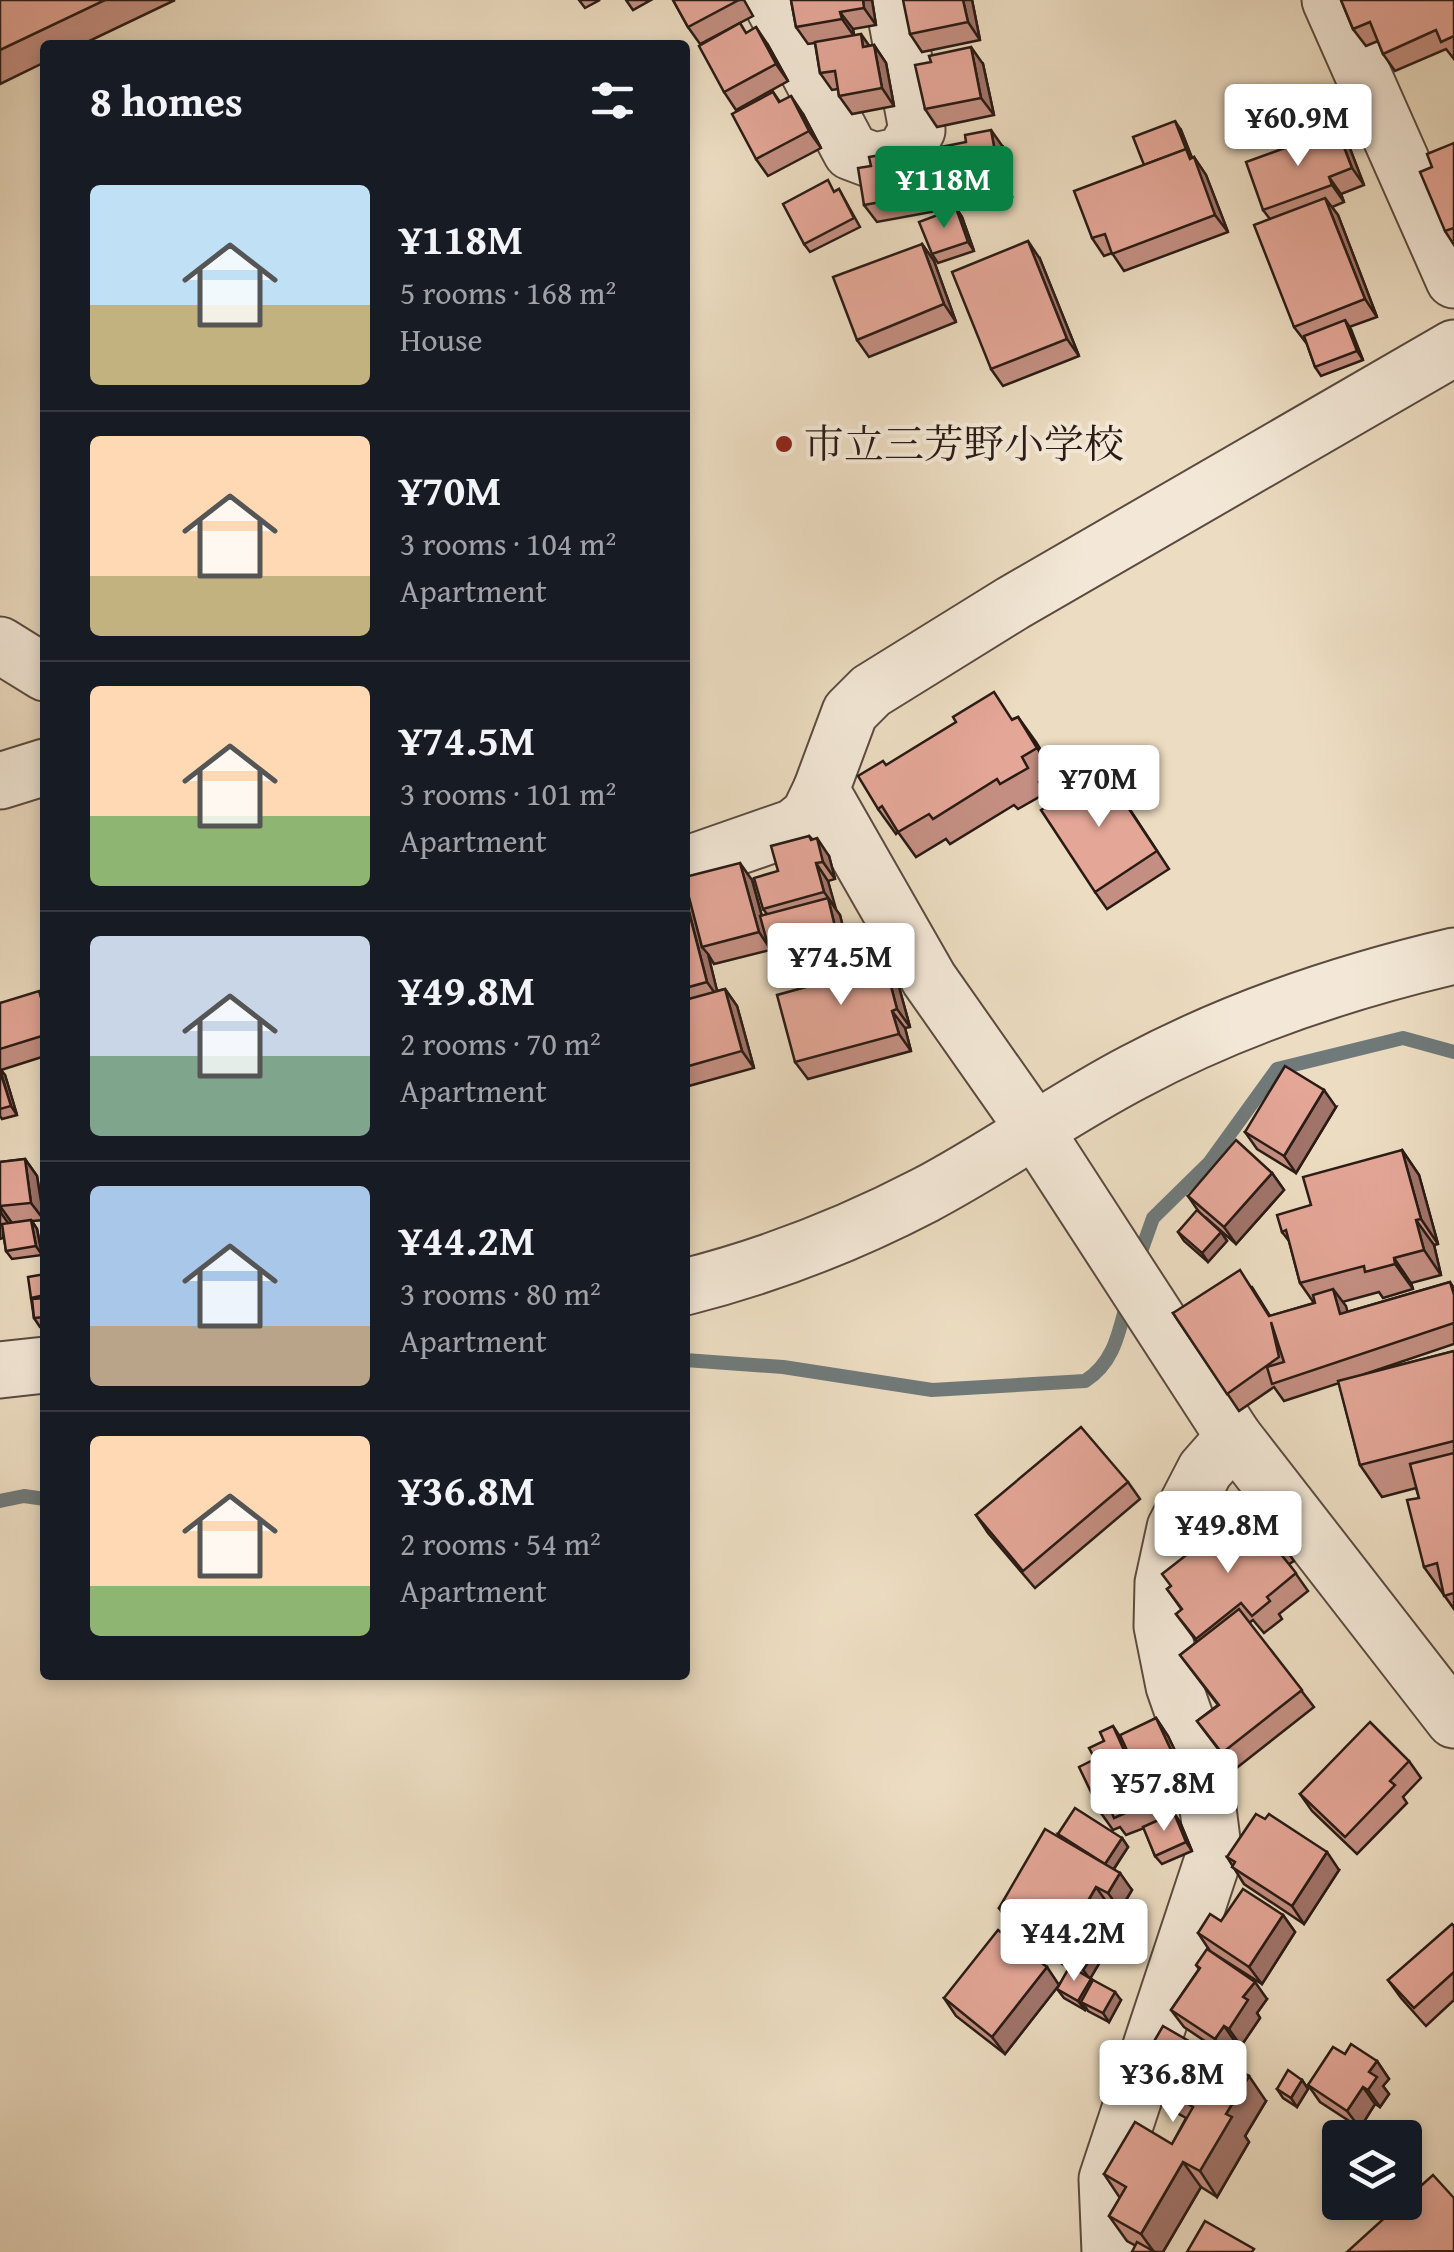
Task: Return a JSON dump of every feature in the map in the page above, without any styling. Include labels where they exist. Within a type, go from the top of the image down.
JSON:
[{"type":"street","points":[[770,0],[850,152],[875,160],[903,156],[917,130],[893,0]]},
{"type":"street","points":[[1330,0],[1454,280]]},
{"type":"street","points":[[690,864],[794,826],[808,816],[850,712],[871,691],[1012,603],[1454,348]]},
{"type":"street","points":[[0,645],[40,670]]},
{"type":"street","points":[[0,782],[40,769]]},
{"type":"street","points":[[821,790],[929,979],[1035,1130],[1234,1436],[1454,1720]]},
{"type":"street","points":[[690,1285],[788,1255],[860,1226],[926,1194],[1134,1072],[1231,1026],[1332,989],[1454,956]]},
{"type":"street","points":[[0,1370],[40,1366]]},
{"type":"street","points":[[1110,2252],[1107,2179],[1214,1856],[1202,1769],[1174,1686],[1162,1626],[1163,1583],[1175,1528],[1205,1470],[1234,1436]]},
{"type":"building","points":[[0,0],[105,0],[0,50]]},
{"type":"building","points":[[673,0],[739,0],[688,27]]},
{"type":"building","points":[[791,0],[863,0],[864,8],[840,12],[842,19],[796,27]]},
{"type":"building","points":[[903,0],[963,0],[968,22],[910,34]]},
{"type":"building","points":[[1341,0],[1454,0],[1454,36],[1441,42],[1436,30],[1383,54],[1370,22],[1353,29]]},
{"type":"building","points":[[740,23],[746,33],[756,27],[776,64],[724,92],[699,46]]},
{"type":"building","points":[[861,34],[863,47],[874,45],[882,88],[839,96],[835,71],[820,73],[815,42]]},
{"type":"building","points":[[971,47],[981,98],[925,109],[915,65],[931,62],[929,56]]},
{"type":"building","points":[[773,92],[779,102],[791,96],[809,131],[756,159],[732,114]]},
{"type":"building","points":[[1175,121],[1188,154],[1186,149],[1144,165],[1133,137]]},
{"type":"building","points":[[1337,129],[1352,168],[1329,177],[1332,185],[1263,210],[1246,162]]},
{"type":"building","points":[[991,130],[1000,179],[944,191],[936,148],[966,142],[965,135]]},
{"type":"building","points":[[1454,143],[1454,228],[1445,231],[1420,172],[1432,167],[1427,154]]},
{"type":"building","points":[[915,149],[917,161],[924,160],[930,193],[864,205],[858,168],[871,166],[869,157]]},
{"type":"building","points":[[1186,149],[1190,159],[1194,157],[1215,215],[1112,254],[1105,234],[1092,238],[1074,191]]},
{"type":"building","points":[[828,180],[834,192],[839,189],[854,218],[804,244],[783,204]]},
{"type":"building","points":[[1325,198],[1365,299],[1294,327],[1254,225]]},
{"type":"building","points":[[956,208],[968,242],[932,254],[919,222]]},
{"type":"building","points":[[1028,241],[1067,339],[991,369],[952,272]]},
{"type":"building","points":[[922,244],[944,304],[857,340],[833,277]]},
{"type":"building","points":[[1345,320],[1357,351],[1315,367],[1304,336]]},
{"type":"building","points":[[994,692],[1012,720],[1018,717],[1037,748],[1022,757],[1028,768],[1000,784],[997,779],[933,819],[929,814],[898,832],[858,776],[883,761],[886,765],[956,722],[953,717]]},
{"type":"building","points":[[1111,765],[1121,780],[1113,785],[1157,851],[1095,892],[1041,810]]},
{"type":"building","points":[[809,836],[811,840],[817,838],[823,862],[816,863],[824,892],[763,909],[754,878],[778,871],[771,846]]},
{"type":"building","points":[[740,863],[759,932],[702,947],[690,901],[690,876]]},
{"type":"building","points":[[828,898],[839,943],[772,960],[760,916]]},
{"type":"building","points":[[690,916],[707,982],[690,987]]},
{"type":"building","points":[[882,952],[897,1009],[892,1011],[899,1034],[795,1062],[777,995],[821,983],[816,969]]},
{"type":"building","points":[[725,989],[742,1051],[690,1066],[690,999]]},
{"type":"building","points":[[39,991],[40,1037],[0,1049],[0,1003]]},
{"type":"building","points":[[1285,1066],[1324,1090],[1284,1156],[1245,1132]]},
{"type":"building","points":[[0,1071],[11,1106],[0,1109]]},
{"type":"building","points":[[1236,1140],[1272,1173],[1224,1227],[1188,1196]]},
{"type":"building","points":[[1402,1150],[1421,1219],[1416,1220],[1424,1250],[1365,1272],[1364,1266],[1300,1283],[1286,1230],[1282,1232],[1277,1215],[1311,1205],[1303,1177]]},
{"type":"building","points":[[25,1159],[31,1203],[0,1206],[0,1162]]},
{"type":"building","points":[[1197,1210],[1221,1232],[1202,1253],[1178,1232]]},
{"type":"building","points":[[31,1220],[36,1246],[6,1251],[2,1224]]},
{"type":"building","points":[[1240,1270],[1269,1316],[1315,1303],[1313,1295],[1333,1289],[1340,1314],[1450,1282],[1454,1323],[1272,1384],[1267,1367],[1284,1362],[1271,1322],[1279,1357],[1227,1394],[1173,1313]]},
{"type":"building","points":[[40,1275],[40,1296],[31,1298],[28,1277]]},
{"type":"building","points":[[40,1298],[40,1317],[34,1318],[32,1299]]},
{"type":"building","points":[[1454,1351],[1454,1441],[1360,1465],[1338,1381]]},
{"type":"building","points":[[1081,1427],[1128,1482],[1023,1571],[976,1515]]},
{"type":"building","points":[[1454,1453],[1454,1593],[1444,1596],[1437,1563],[1424,1567],[1407,1500],[1419,1498],[1410,1464]]},
{"type":"building","points":[[1258,1515],[1282,1544],[1276,1548],[1296,1573],[1267,1597],[1270,1601],[1252,1616],[1241,1603],[1196,1639],[1176,1614],[1182,1609],[1167,1589],[1171,1586],[1162,1574],[1212,1535],[1220,1546]]},
{"type":"building","points":[[1239,1609],[1302,1690],[1222,1753],[1197,1721],[1219,1705],[1180,1655]]},
{"type":"building","points":[[1156,1718],[1184,1778],[1147,1794],[1120,1735]]},
{"type":"building","points":[[1370,1722],[1409,1761],[1390,1781],[1395,1785],[1345,1837],[1300,1794]]},
{"type":"building","points":[[1113,1726],[1148,1803],[1114,1818],[1110,1808],[1101,1813],[1079,1767],[1095,1759],[1089,1748],[1104,1741],[1100,1732]]},
{"type":"building","points":[[1075,1808],[1122,1838],[1105,1864],[1058,1834]]},
{"type":"building","points":[[1174,1813],[1186,1842],[1155,1856],[1143,1827]]},
{"type":"building","points":[[1256,1814],[1265,1819],[1269,1814],[1327,1852],[1292,1906],[1232,1867],[1235,1862],[1227,1857]]},
{"type":"building","points":[[1045,1829],[1120,1873],[1108,1893],[1096,1887],[1059,1951],[1027,1933],[1031,1926],[999,1908]]},
{"type":"building","points":[[1243,1889],[1283,1915],[1249,1967],[1198,1933],[1210,1914],[1221,1921]]},
{"type":"building","points":[[1452,1924],[1454,1972],[1414,2008],[1388,1980]]},
{"type":"building","points":[[998,1930],[1047,1967],[992,2037],[944,1998]]},
{"type":"building","points":[[1079,1938],[1097,1948],[1083,1970],[1065,1960]]},
{"type":"building","points":[[1207,1949],[1255,1982],[1243,1997],[1248,2000],[1229,2029],[1224,2026],[1215,2039],[1171,2010],[1200,1968],[1196,1965]]},
{"type":"building","points":[[1070,1966],[1091,1979],[1078,2001],[1057,1989]]},
{"type":"building","points":[[1093,1980],[1115,1992],[1103,2013],[1081,2002]]},
{"type":"building","points":[[1163,2026],[1249,2076],[1226,2114],[1232,2117],[1200,2171],[1183,2162],[1141,2234],[1109,2216],[1126,2187],[1104,2174],[1135,2122],[1172,2144],[1193,2107],[1135,2074]]},
{"type":"building","points":[[1351,2044],[1377,2061],[1369,2072],[1377,2077],[1368,2090],[1363,2087],[1347,2111],[1308,2085],[1333,2047],[1345,2054]]},
{"type":"building","points":[[1288,2070],[1302,2080],[1291,2098],[1277,2089]]},
{"type":"building","points":[[1433,2175],[1454,2198],[1454,2251],[1347,2252],[1382,2220],[1422,2220],[1422,2185]]},
{"type":"building","points":[[1205,2221],[1254,2249],[1187,2252]]},
{"type":"building","points":[[1137,2242],[1155,2252],[1132,2252]]},
{"type":"waterway","points":[[1137,1263],[1153,1218],[1209,1163],[1277,1069],[1403,1038],[1454,1052]]},
{"type":"waterway","points":[[690,1360],[783,1367],[932,1390],[1085,1381],[1109,1355],[1128,1298]]},
{"type":"waterway","points":[[0,1501],[24,1496],[40,1498]]},
{"type":"place","name":"市立三芳野小学校","points":[[784,444]]}]
